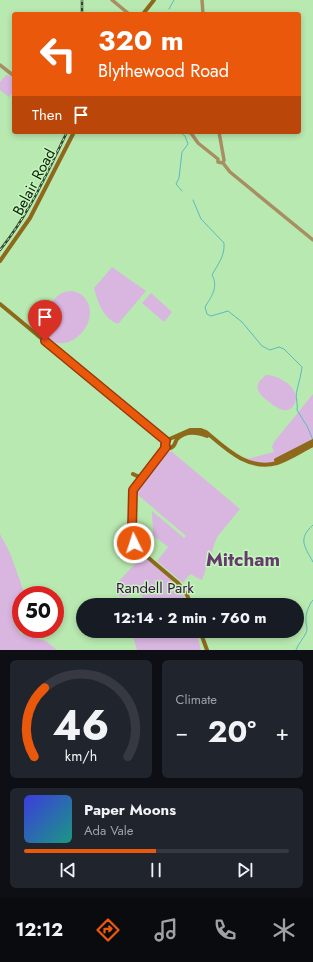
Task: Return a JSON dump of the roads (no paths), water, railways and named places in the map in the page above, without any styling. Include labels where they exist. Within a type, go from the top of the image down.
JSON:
[{"type":"main road","points":[[145,12],[154,0]]},
{"type":"main road","name":"Belair Road","points":[[0,261],[30,218],[73,134]]},
{"type":"main road","points":[[0,304],[166,441]]},
{"type":"main road","points":[[166,441],[190,430],[201,430],[237,457],[254,463],[278,461],[307,446],[313,441]]},
{"type":"main road","points":[[166,447],[171,448],[179,437],[192,432],[198,432],[213,438]]},
{"type":"main road","points":[[171,439],[174,443]]},
{"type":"main road","points":[[166,441],[166,447],[133,492],[132,530],[134,543],[142,553],[178,583],[188,598]]},
{"type":"main road","points":[[307,446],[313,445]]},
{"type":"main road","points":[[132,474],[144,477]]},
{"type":"main road","points":[[203,638],[207,650]]},
{"type":"street","points":[[112,0],[127,12]]},
{"type":"street","points":[[202,0],[203,12]]},
{"type":"street","points":[[0,64],[12,74]]},
{"type":"street","points":[[192,134],[198,143],[220,158]]},
{"type":"street","points":[[219,134],[222,150],[218,162],[223,163],[230,172],[313,240]]},
{"type":"waterway","points":[[169,9],[174,0]]},
{"type":"waterway","points":[[182,134],[185,136],[188,144],[182,152],[179,178],[176,184],[182,191]]},
{"type":"waterway","points":[[193,200],[201,219],[224,243],[222,256],[212,275],[215,284],[212,296],[205,307],[207,314],[211,316],[228,311],[242,322],[262,346],[270,350],[279,347],[284,349],[302,367],[296,393],[297,410],[307,426],[313,440]]},
{"type":"waterway","points":[[313,525],[308,530],[304,539],[305,547],[313,562]]},
{"type":"waterway","points":[[296,650],[307,632],[306,616],[313,600]]},
{"type":"railway","points":[[82,0],[82,12]]},
{"type":"railway","points":[[0,250],[29,208],[66,134]]},
{"type":"district","name":"Mitcham","points":[[243,559]]},
{"type":"park label","name":"Randell Park","points":[[155,588]]}]
